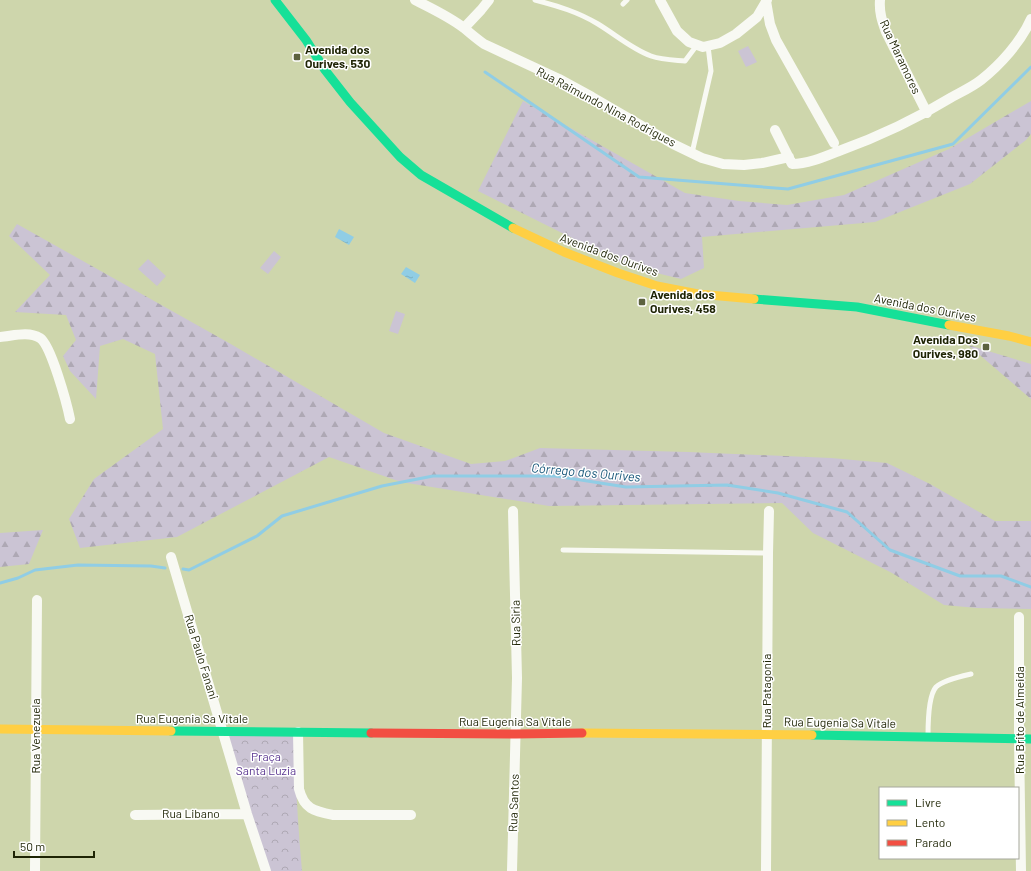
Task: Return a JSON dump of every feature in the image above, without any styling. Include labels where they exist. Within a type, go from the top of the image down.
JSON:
[{"type":"street","name":"Avenida dos Ourives","points":[[276,0],[306,40],[325,70],[350,102],[400,157],[421,175],[470,204],[514,229],[564,252],[651,284],[698,294],[857,307],[995,333],[1031,342]]},
{"type":"street","name":"Rua Raimundo Nina Rodrigues","points":[[415,0],[442,14],[464,28],[484,44],[560,79],[673,144],[702,158],[723,164],[744,165],[789,157]]},
{"type":"street","points":[[464,28],[489,0]]},
{"type":"street","points":[[660,0],[677,31],[689,42],[703,47],[720,43],[736,34],[757,17],[767,0]]},
{"type":"street","points":[[767,0],[770,24],[776,40],[834,143]]},
{"type":"street","name":"Rua Maramores","points":[[880,0],[879,8],[881,19],[886,32],[926,113]]},
{"type":"street","points":[[775,130],[792,164],[811,161],[862,143],[926,113],[980,81],[999,64],[1028,27],[1031,20]]},
{"type":"street","points":[[0,337],[30,334],[41,339],[48,348],[66,400],[70,419]]},
{"type":"street","name":"Rua Siria","points":[[513,511],[517,678],[516,734]]},
{"type":"street","name":"Rua Patagonia","points":[[766,871],[769,511]]},
{"type":"street","name":"Rua Paulo Fanani","points":[[171,557],[247,814],[266,871]]},
{"type":"street","name":"Rua Venezuela","points":[[36,871],[37,600]]},
{"type":"street","name":"Rua Brito de Almeida","points":[[1020,617],[1019,739],[1021,871]]},
{"type":"street","name":"Rua Eugenia Sa Vitale","points":[[0,729],[516,734],[767,734],[1031,739]]},
{"type":"street","points":[[298,732],[299,789],[301,798],[306,805],[322,813],[333,815],[411,815]]},
{"type":"street","name":"Rua Santos","points":[[512,871],[516,734]]},
{"type":"street","name":"Rua Libano","points":[[135,815],[247,814]]},
{"type":"lane","points":[[535,0],[573,11],[598,24],[627,43],[651,56],[685,61],[697,45]]},
{"type":"lane","points":[[692,153],[711,71],[708,46]]},
{"type":"lane","points":[[563,550],[768,553]]},
{"type":"lane","points":[[928,737],[928,717],[931,700],[936,688],[951,679],[971,674]]},
{"type":"green space","points":[[748,46],[757,62],[746,67],[738,51]]},
{"type":"green space","points":[[523,101],[685,193],[739,201],[787,205],[844,195],[949,149],[1031,101],[1031,134],[1026,140],[970,184],[875,222],[702,237],[704,268],[681,279],[628,266],[478,191]]},
{"type":"green space","points":[[17,224],[229,343],[384,433],[471,464],[505,461],[540,448],[831,458],[887,463],[930,484],[995,521],[1031,521],[1031,609],[977,608],[944,605],[892,573],[813,533],[782,503],[549,506],[401,482],[329,457],[177,537],[80,548],[69,519],[94,479],[163,429],[155,354],[123,339],[100,346],[96,399],[70,371],[63,356],[76,340],[66,315],[15,312],[50,275],[9,236]]},
{"type":"green space","points":[[274,251],[281,257],[268,274],[260,268]]},
{"type":"green space","points":[[148,259],[166,276],[157,286],[138,269]]},
{"type":"green space","points":[[396,311],[405,314],[398,334],[389,331]]},
{"type":"green space","points":[[968,345],[1031,364],[1031,399]]},
{"type":"green space","points":[[43,530],[29,564],[0,567],[0,533]]},
{"type":"green space","name":"Praça Santa Luzia","points":[[227,735],[295,735],[297,803],[302,871],[269,871]]},
{"type":"water","points":[[339,229],[354,237],[349,245],[335,237]]},
{"type":"water","points":[[406,267],[420,275],[415,283],[401,274]]},
{"type":"waterway","points":[[485,72],[639,177],[788,189],[953,144],[1031,67]]},
{"type":"waterway","name":"Córrego dos Ourives","points":[[183,569],[189,570],[257,536],[282,516],[382,486],[433,476],[555,476],[626,487],[727,485],[778,493],[847,512],[890,550],[960,576],[1001,576],[1031,587]]},
{"type":"waterway","name":"Córrego dos Ourives","points":[[0,583],[18,578],[35,570],[78,565],[151,566],[165,568]]},
{"type":"traffic: fast","points":[[275,0],[306,40],[325,70],[350,102],[400,157],[421,175],[513,228]]},
{"type":"traffic: fast","points":[[754,299],[857,307],[949,325]]},
{"type":"traffic: fast","points":[[171,731],[371,733]]},
{"type":"traffic: fast","points":[[812,735],[1031,739]]},
{"type":"traffic: slow","points":[[513,228],[564,252],[657,286],[698,294],[754,299]]},
{"type":"traffic: slow","points":[[949,325],[1009,336],[1031,342]]},
{"type":"traffic: slow","points":[[0,729],[171,731]]},
{"type":"traffic: slow","points":[[582,733],[812,735]]},
{"type":"traffic: jam","points":[[371,733],[582,733]]},
{"type":"place","name":"Avenida dos Ourives, 530","points":[[297,57]]},
{"type":"place","name":"Avenida dos Ourives, 458","points":[[642,302]]},
{"type":"place","name":"Avenida Dos Ourives, 980","points":[[986,347]]}]
